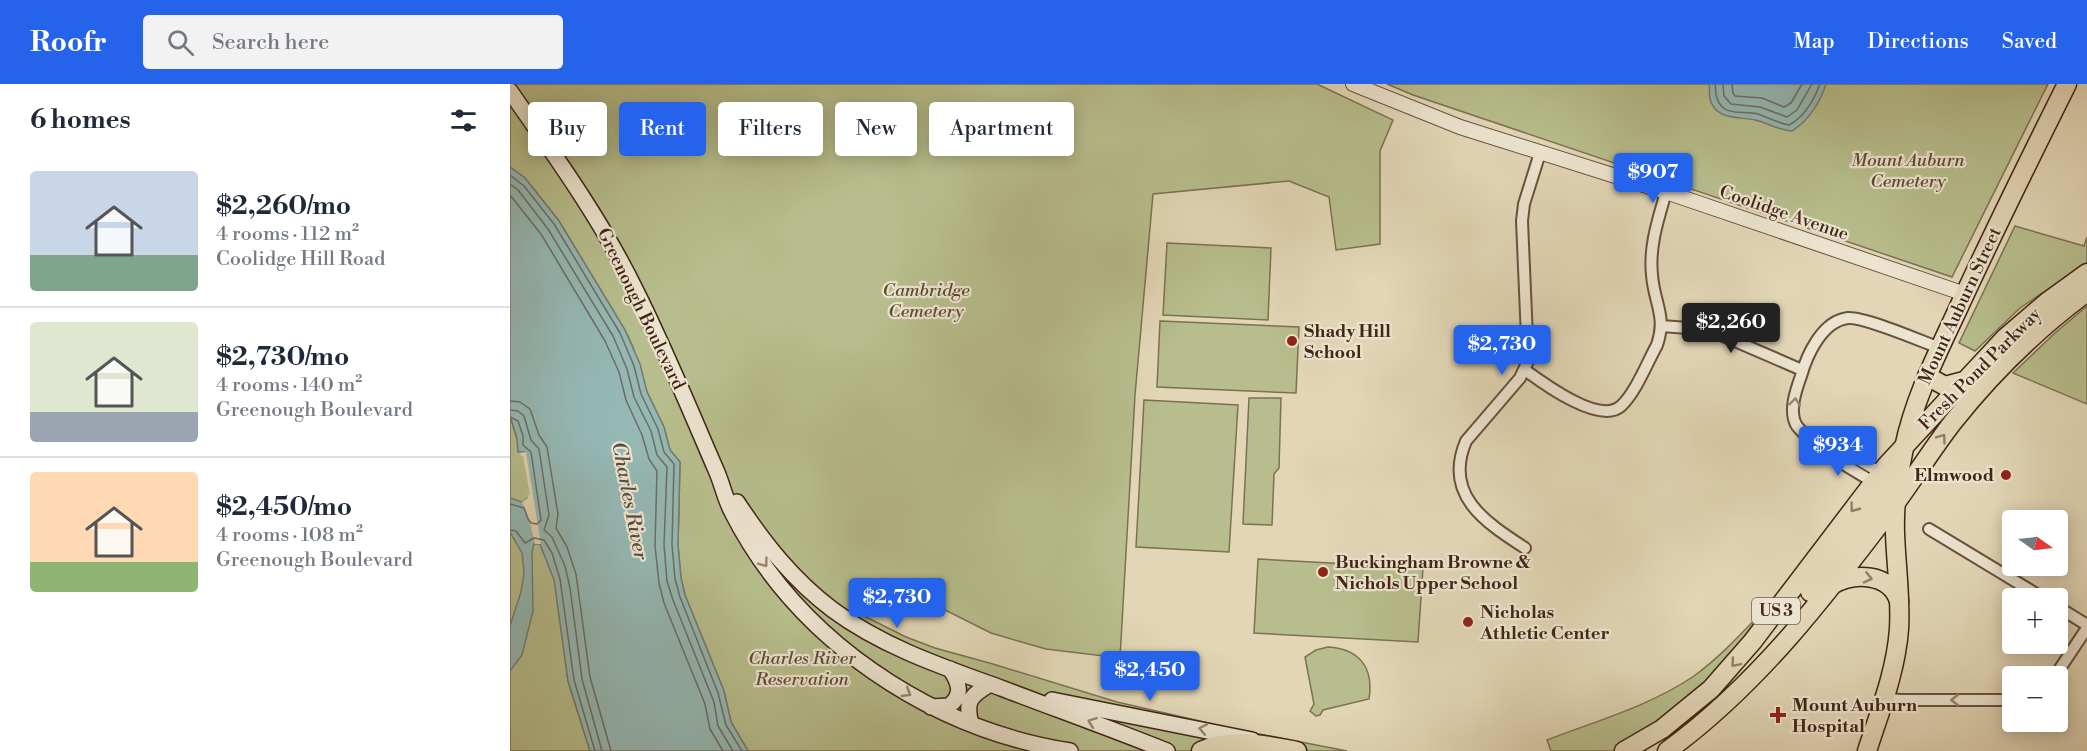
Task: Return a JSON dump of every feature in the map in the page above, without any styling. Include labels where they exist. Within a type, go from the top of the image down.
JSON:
[{"type":"main road","name":"Mount Auburn Street","points":[[1866,751],[1885,698],[1897,649],[1899,601],[1895,534],[1896,503],[1904,446],[1914,409],[1965,294],[2067,84]]},
{"type":"main road","name":"Greenough Boulevard","points":[[510,90],[590,207],[622,262],[718,474],[731,510],[774,576],[832,639],[902,690],[932,707],[971,724],[1029,743],[1070,751]]},
{"type":"main road","name":"Fresh Pond Parkway","points":[[1904,446],[1964,381],[2028,318],[2087,273]]},
{"type":"main road","name":"Fresh Pond Parkway","points":[[1896,503],[1942,437],[1976,395],[2027,343],[2087,292]]},
{"type":"main road","points":[[1927,376],[1945,386],[1964,381]]},
{"type":"main road","points":[[1721,708],[1876,503],[1889,483],[1904,446]]},
{"type":"main road","name":"US 3","points":[[1624,751],[1670,724],[1724,675],[1775,613],[1877,477],[1904,446]]},
{"type":"main road","name":"Greenough Boulevard","points":[[718,474],[768,547],[793,575],[834,610],[877,638],[950,669],[1167,751]]},
{"type":"main road","name":"US 3","points":[[1667,751],[1721,708],[1779,650],[1896,503]]},
{"type":"main road","points":[[1829,588],[1845,578],[1865,577],[1890,586],[1899,601]]},
{"type":"main road","points":[[932,707],[949,706],[958,696],[958,681],[950,669]]},
{"type":"main road","points":[[971,724],[969,702],[973,695],[990,684]]},
{"type":"main road","name":"Greenough Boulevard","points":[[1011,692],[1217,731],[1289,749]]},
{"type":"main road","name":"Greenough Boulevard","points":[[1029,743],[1044,751]]},
{"type":"main road","points":[[1201,751],[1236,743],[1289,749]]},
{"type":"street","name":"Coolidge Avenue","points":[[1353,84],[1450,124],[1666,192],[1965,294]]},
{"type":"street","points":[[1525,548],[1502,533],[1474,509],[1464,495],[1459,470],[1462,450],[1471,433],[1525,370],[1529,354],[1522,220],[1524,204],[1540,153]]},
{"type":"street","points":[[1525,370],[1594,410],[1615,411],[1630,395],[1657,345],[1662,326],[1652,278],[1652,251],[1666,192]]},
{"type":"street","points":[[1877,477],[1839,450],[1829,449],[1802,430],[1795,420],[1794,405],[1803,370],[1819,338],[1833,324],[1848,318],[1864,320],[1940,348]]},
{"type":"street","points":[[1662,326],[1700,329],[1721,335],[1803,370]]},
{"type":"street","points":[[1929,529],[2026,588]]},
{"type":"street","points":[[2062,666],[2087,627],[2068,615]]},
{"type":"street","points":[[1885,698],[2002,700]]},
{"type":"green space","name":"Cambridge Cemetery","points":[[510,84],[1317,84],[1393,120],[1380,151],[1380,244],[1336,250],[1329,197],[1289,181],[1153,194],[1135,395],[1120,658],[1046,649],[991,633],[925,600],[923,592],[884,583],[864,616],[906,637],[935,648],[1117,702],[1239,730],[1347,751],[748,751],[731,722],[724,691],[685,595],[681,578],[678,545],[680,462],[670,450],[664,427],[647,392],[633,347],[625,330],[559,221],[525,178],[510,167]]},
{"type":"green space","name":"Mount Auburn Cemetery","points":[[1387,84],[2048,84],[1952,277],[1413,95]]},
{"type":"green space","points":[[2015,226],[2084,246],[2087,237],[2087,263],[2020,308],[1975,351],[1959,343]]},
{"type":"green space","points":[[1167,243],[1271,248],[1268,320],[1163,315]]},
{"type":"green space","points":[[2087,306],[2087,404],[2013,373],[2055,333]]},
{"type":"green space","points":[[1160,321],[1299,327],[1296,393],[1157,387]]},
{"type":"green space","points":[[1249,398],[1281,398],[1279,468],[1274,474],[1272,525],[1243,524]]},
{"type":"green space","points":[[1144,400],[1238,405],[1229,552],[1136,547]]},
{"type":"green space","points":[[510,416],[517,439],[526,452],[542,550],[552,570],[557,590],[568,681],[590,751],[510,751]]},
{"type":"green space","points":[[1258,559],[1423,568],[1418,642],[1254,633]]},
{"type":"green space","points":[[1761,613],[1699,693],[1637,739],[1646,751],[1551,751],[1547,740],[1641,704],[1694,676],[1721,654]]},
{"type":"green space","points":[[1328,647],[1349,652],[1362,662],[1369,678],[1369,699],[1323,710],[1320,715],[1316,716],[1310,711],[1314,704],[1305,657],[1316,650]]},
{"type":"water","points":[[1709,84],[1826,84],[1813,111],[1792,131],[1755,120],[1722,114],[1713,106]]},
{"type":"water","name":"Charles River","points":[[510,167],[525,178],[559,221],[625,330],[640,364],[647,392],[664,427],[670,450],[680,462],[678,545],[685,595],[724,691],[731,722],[748,751],[590,751],[568,681],[554,580],[540,544],[534,544],[532,552],[533,611],[522,655],[510,671],[510,626],[521,592],[524,573],[522,553],[510,532],[510,498],[522,502],[528,498],[538,536],[525,452],[518,452],[517,438],[510,416]]},
{"type":"pier","points":[[526,452],[541,544],[535,544],[529,518],[522,502],[528,498],[527,495],[530,495],[523,456],[520,453]]},
{"type":"place","name":"Shady Hill School","points":[[1292,341]]},
{"type":"place","name":"Elmwood","points":[[2006,475]]},
{"type":"place","name":"Buckingham Browne & Nichols Upper School","points":[[1323,572]]},
{"type":"place","name":"Nicholas Athletic Center","points":[[1468,622]]},
{"type":"place","name":"Mount Auburn Hospital","points":[[1778,715]]},
{"type":"park label","name":"Charles River Reservation","points":[[802,668]]}]
